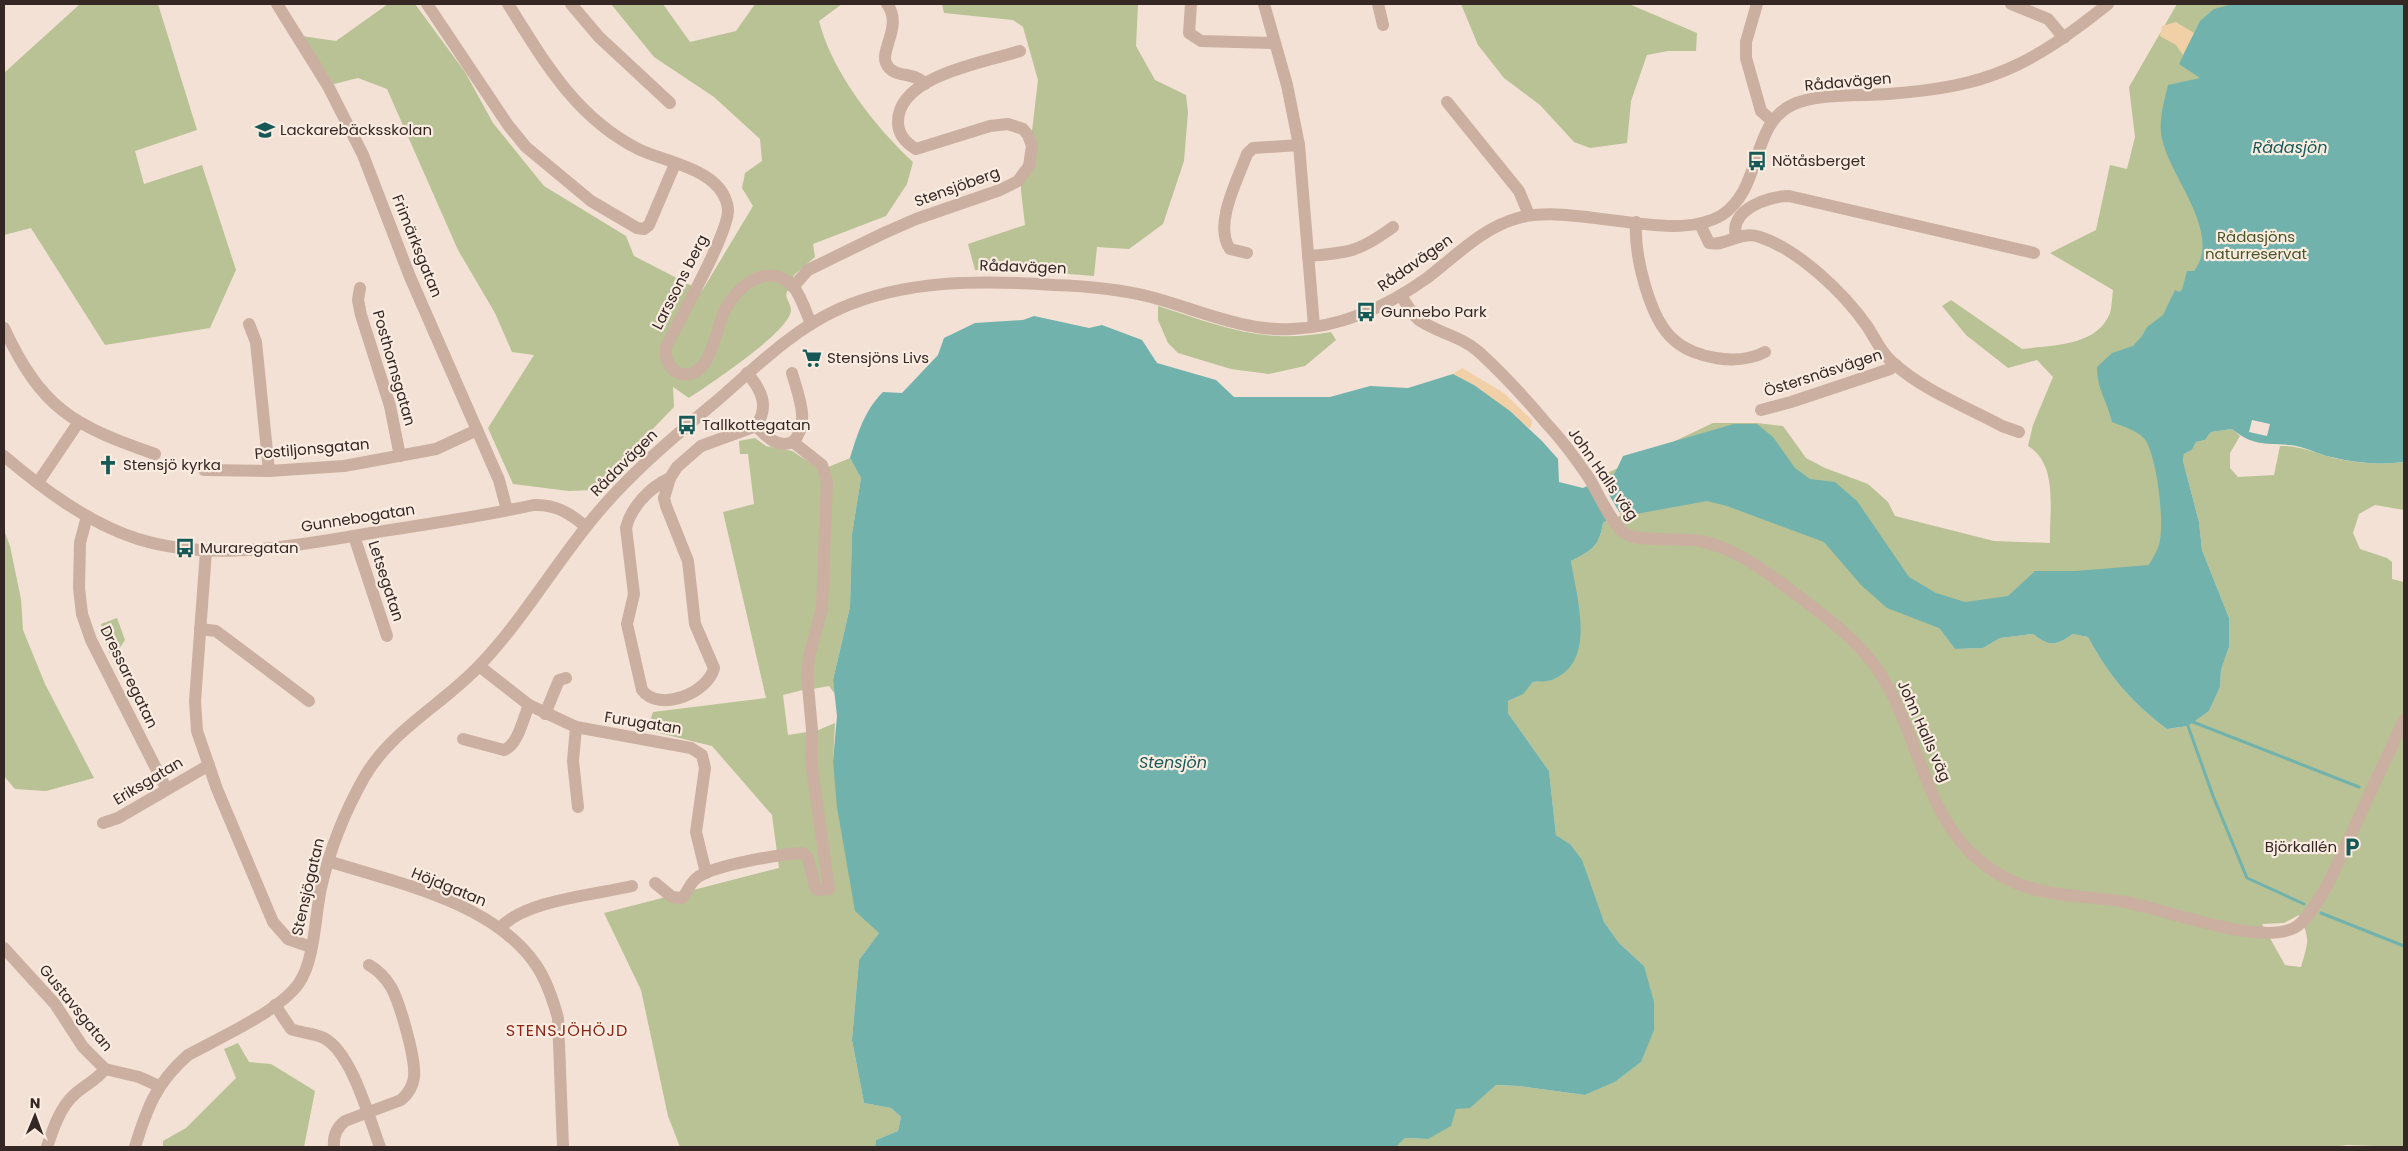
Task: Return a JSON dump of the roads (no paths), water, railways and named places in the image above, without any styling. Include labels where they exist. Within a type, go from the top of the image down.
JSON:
[{"type":"street","name":"Frimärksgatan","points":[[277,4],[328,86],[363,155],[410,277],[499,480],[507,510]]},
{"type":"street","points":[[427,4],[508,125],[526,147],[591,201],[638,228],[644,229],[649,225],[676,164]]},
{"type":"street","name":"Larssons berg","points":[[508,4],[566,93],[584,111],[619,138],[696,172],[716,185],[722,193],[728,209],[728,219],[724,231],[666,347],[666,360],[672,370],[685,375],[698,371],[708,358],[725,309],[740,289],[749,281],[765,276],[786,281],[793,287]]},
{"type":"street","points":[[571,4],[604,42],[670,103]]},
{"type":"street","points":[[887,4],[892,10],[892,18],[889,44],[884,56],[885,63],[896,73],[918,77],[924,84]]},
{"type":"street","points":[[1191,4],[1189,32],[1201,41],[1274,44]]},
{"type":"street","points":[[1264,4],[1274,44],[1288,84],[1299,145],[1314,326]]},
{"type":"street","points":[[1378,4],[1383,25]]},
{"type":"street","points":[[1757,4],[1746,42],[1746,58],[1758,105],[1762,113],[1772,121]]},
{"type":"street","points":[[2011,4],[2048,19],[2064,38]]},
{"type":"street","name":"Rådavägen","points":[[586,527],[641,465],[748,372],[811,324],[837,310],[874,298],[932,285],[969,282],[1090,287],[1147,296],[1247,325],[1286,330],[1314,326],[1360,314],[1401,295],[1430,276],[1484,233],[1514,218],[1529,215],[1559,215],[1669,225],[1700,224],[1722,214],[1742,194],[1772,121],[1786,108],[1808,100],[1933,91],[1969,84],[2014,68],[2064,38],[2108,4]]},
{"type":"street","name":"Stensjöberg","points":[[793,287],[808,270],[818,265],[916,219],[1000,190],[1018,181],[1024,174],[1030,160],[1032,146],[1028,135],[1017,126],[1008,124],[990,126],[920,149],[916,149],[904,141],[899,129],[900,111],[911,95],[924,84],[960,68],[1020,51]]},
{"type":"street","points":[[1447,102],[1519,191],[1529,215]]},
{"type":"street","points":[[1246,253],[1230,249],[1225,242],[1223,225],[1247,154],[1253,148],[1299,145]]},
{"type":"street","points":[[1700,224],[1708,243],[1720,244],[1736,236],[1734,224],[1744,213],[1769,198],[1789,196],[2034,253]]},
{"type":"street","points":[[1636,222],[1638,255],[1650,299],[1659,320],[1674,340],[1694,352],[1725,360],[1746,359],[1765,352]]},
{"type":"street","points":[[1308,256],[1348,252],[1368,245],[1393,227]]},
{"type":"street","name":"Östersnäsvägen","points":[[1736,236],[1758,236],[1775,242],[1804,262],[1849,304],[1867,326],[1884,354],[1896,365],[1929,388],[2019,432]]},
{"type":"street","points":[[793,287],[811,324]]},
{"type":"street","name":"Posthornsgatan","points":[[360,288],[358,300],[361,314],[390,406],[400,456]]},
{"type":"street","name":"John Halls väg","points":[[1401,295],[1419,319],[1460,339],[1478,351],[1548,425],[1589,478],[1622,531],[1633,537],[1689,540],[1720,546],[1795,593],[1855,642],[1882,676],[1906,724],[1937,800],[1955,835],[1970,853],[1995,872],[2022,885],[2126,902],[2227,928],[2266,932],[2296,928],[2314,906],[2328,884],[2404,720]]},
{"type":"street","points":[[249,324],[256,342],[269,471]]},
{"type":"street","points":[[4,328],[18,359],[36,387],[55,406],[78,423],[114,440],[155,454]]},
{"type":"street","name":"Östersnäsvägen","points":[[1761,410],[1806,398],[1890,369],[1896,365]]},
{"type":"street","points":[[670,478],[658,483],[644,497],[628,518],[626,528],[634,594],[626,624],[642,690],[646,696],[653,699],[676,698],[693,693],[708,681],[714,668],[695,624],[688,561],[664,498],[670,478],[677,466],[701,446],[756,426],[763,414],[763,398],[760,388],[748,372]]},
{"type":"street","points":[[756,426],[777,443],[783,445],[793,442],[802,428],[802,420],[792,373]]},
{"type":"street","points":[[39,482],[78,423]]},
{"type":"street","name":"Postiljonsgatan","points":[[204,470],[269,471],[344,466],[436,448],[477,430]]},
{"type":"street","points":[[655,882],[672,897],[682,898],[696,878],[706,873],[751,862],[803,853],[808,858],[814,887],[818,890],[829,889],[811,761],[812,730],[807,674],[809,657],[822,608],[827,481],[822,465],[793,442]]},
{"type":"street","name":"Gunnebogatan","points":[[4,456],[87,516],[140,539],[206,551],[254,549],[354,536],[534,505],[547,505],[569,514],[586,527]]},
{"type":"street","name":"Dressaregatan","points":[[87,516],[82,531],[79,558],[79,588],[82,614],[91,640],[166,788]]},
{"type":"street","name":"Stensjögatan","points":[[135,1147],[146,1110],[159,1086],[188,1055],[275,1005],[300,981],[306,968],[328,860],[344,817],[379,755],[479,666],[526,610],[586,527]]},
{"type":"street","name":"Letsegatan","points":[[354,536],[387,636]]},
{"type":"street","points":[[206,551],[195,715],[197,731],[273,922],[288,939],[311,946]]},
{"type":"street","points":[[200,630],[216,631],[309,701]]},
{"type":"street","name":"Furugatan","points":[[479,666],[528,705],[544,714],[576,727],[691,748],[702,755],[705,768],[696,832],[706,873]]},
{"type":"street","points":[[544,714],[559,680],[566,678]]},
{"type":"street","points":[[463,739],[504,750],[508,749],[514,743],[528,705]]},
{"type":"street","points":[[576,727],[573,761],[578,807]]},
{"type":"street","name":"Eriksgatan","points":[[103,824],[118,818],[166,788],[209,765]]},
{"type":"street","name":"Höjdgatan","points":[[328,860],[475,912],[500,928],[520,946],[536,965],[553,1001],[560,1033],[563,1147]]},
{"type":"street","points":[[500,928],[509,918],[526,910],[632,886]]},
{"type":"street","name":"Gustavsgatan","points":[[4,948],[55,1004],[83,1046],[105,1069],[139,1077],[159,1086]]},
{"type":"street","points":[[334,1147],[335,1136],[340,1125],[345,1121],[401,1100],[408,1094],[414,1078],[412,1056],[397,1002],[387,981],[378,970],[369,965]]},
{"type":"street","points":[[275,1005],[291,1029],[322,1037],[330,1042],[356,1079],[380,1147]]},
{"type":"street","points":[[47,1147],[65,1105],[74,1095],[99,1077],[105,1069]]},
{"type":"water","name":"Stensjön","points":[[2233,4],[2404,4],[2404,462],[2377,463],[2340,459],[2305,448],[2253,441],[2232,429],[2211,432],[2205,440],[2196,442],[2192,450],[2184,454],[2183,461],[2199,522],[2202,550],[2229,618],[2229,647],[2221,670],[2220,687],[2209,711],[2188,726],[2167,729],[2142,709],[2122,688],[2104,664],[2088,637],[2073,634],[2057,643],[2048,643],[2033,634],[2000,638],[1983,648],[1955,649],[1939,628],[1887,608],[1861,585],[1824,542],[1727,506],[1707,501],[1636,514],[1623,510],[1603,523],[1597,543],[1593,547],[1571,561],[1581,627],[1580,644],[1575,659],[1566,671],[1552,680],[1533,682],[1523,694],[1508,701],[1508,713],[1549,771],[1556,835],[1570,844],[1582,860],[1604,922],[1619,943],[1644,966],[1654,1002],[1654,1030],[1641,1062],[1615,1082],[1585,1095],[1519,1086],[1496,1085],[1470,1108],[1456,1109],[1451,1126],[1428,1139],[1405,1138],[1396,1147],[875,1147],[876,1140],[898,1131],[901,1117],[891,1108],[864,1103],[852,1040],[859,960],[879,933],[855,911],[837,807],[833,761],[837,716],[833,680],[850,607],[852,534],[861,478],[850,458],[862,423],[876,399],[883,392],[902,393],[938,355],[944,338],[975,323],[1023,320],[1034,316],[1089,328],[1102,325],[1142,340],[1157,363],[1216,380],[1234,397],[1330,397],[1370,386],[1408,388],[1453,374],[1474,385],[1510,411],[1542,441],[1558,459],[1559,482],[1583,488],[1615,473],[1623,456],[1734,424],[1757,424],[1773,437],[1795,468],[1810,479],[1835,482],[1857,501],[1909,577],[1936,593],[1965,602],[2008,596],[2035,571],[2076,571],[2149,565],[2156,553],[2161,530],[2159,489],[2153,461],[2146,441],[2140,434],[2112,422],[2100,389],[2097,367],[2112,353],[2133,346],[2147,327],[2163,315],[2175,290],[2179,292],[2182,290],[2187,271],[2194,271],[2201,256],[2202,240],[2199,223],[2167,154],[2162,139],[2161,119],[2168,85],[2200,78],[2179,64],[2200,21],[2214,9]]},
{"type":"waterway","points":[[2193,722],[2359,787]]},
{"type":"waterway","points":[[2188,726],[2213,796],[2247,878],[2304,904]]},
{"type":"waterway","points":[[2321,913],[2404,946]]},
{"type":"place","name":"Lackarebäcksskolan","points":[[265,130]]},
{"type":"place","name":"Nötåsberget","points":[[1757,161]]},
{"type":"place","name":"Gunnebo Park","points":[[1366,312]]},
{"type":"place","name":"Stensjöns Livs","points":[[812,358]]},
{"type":"place","name":"Tallkottegatan","points":[[687,425]]},
{"type":"place","name":"Stensjö kyrka","points":[[108,465]]},
{"type":"place","name":"Muraregatan","points":[[185,548]]},
{"type":"place","name":"Björkallén","points":[[2352,847]]},
{"type":"district","name":"STENSJÖHÖJD","points":[[567,1030]]},
{"type":"water label","name":"Rådasjön","points":[[2290,147]]},
{"type":"park label","name":"Rådasjöns naturreservat","points":[[2256,246]]}]
